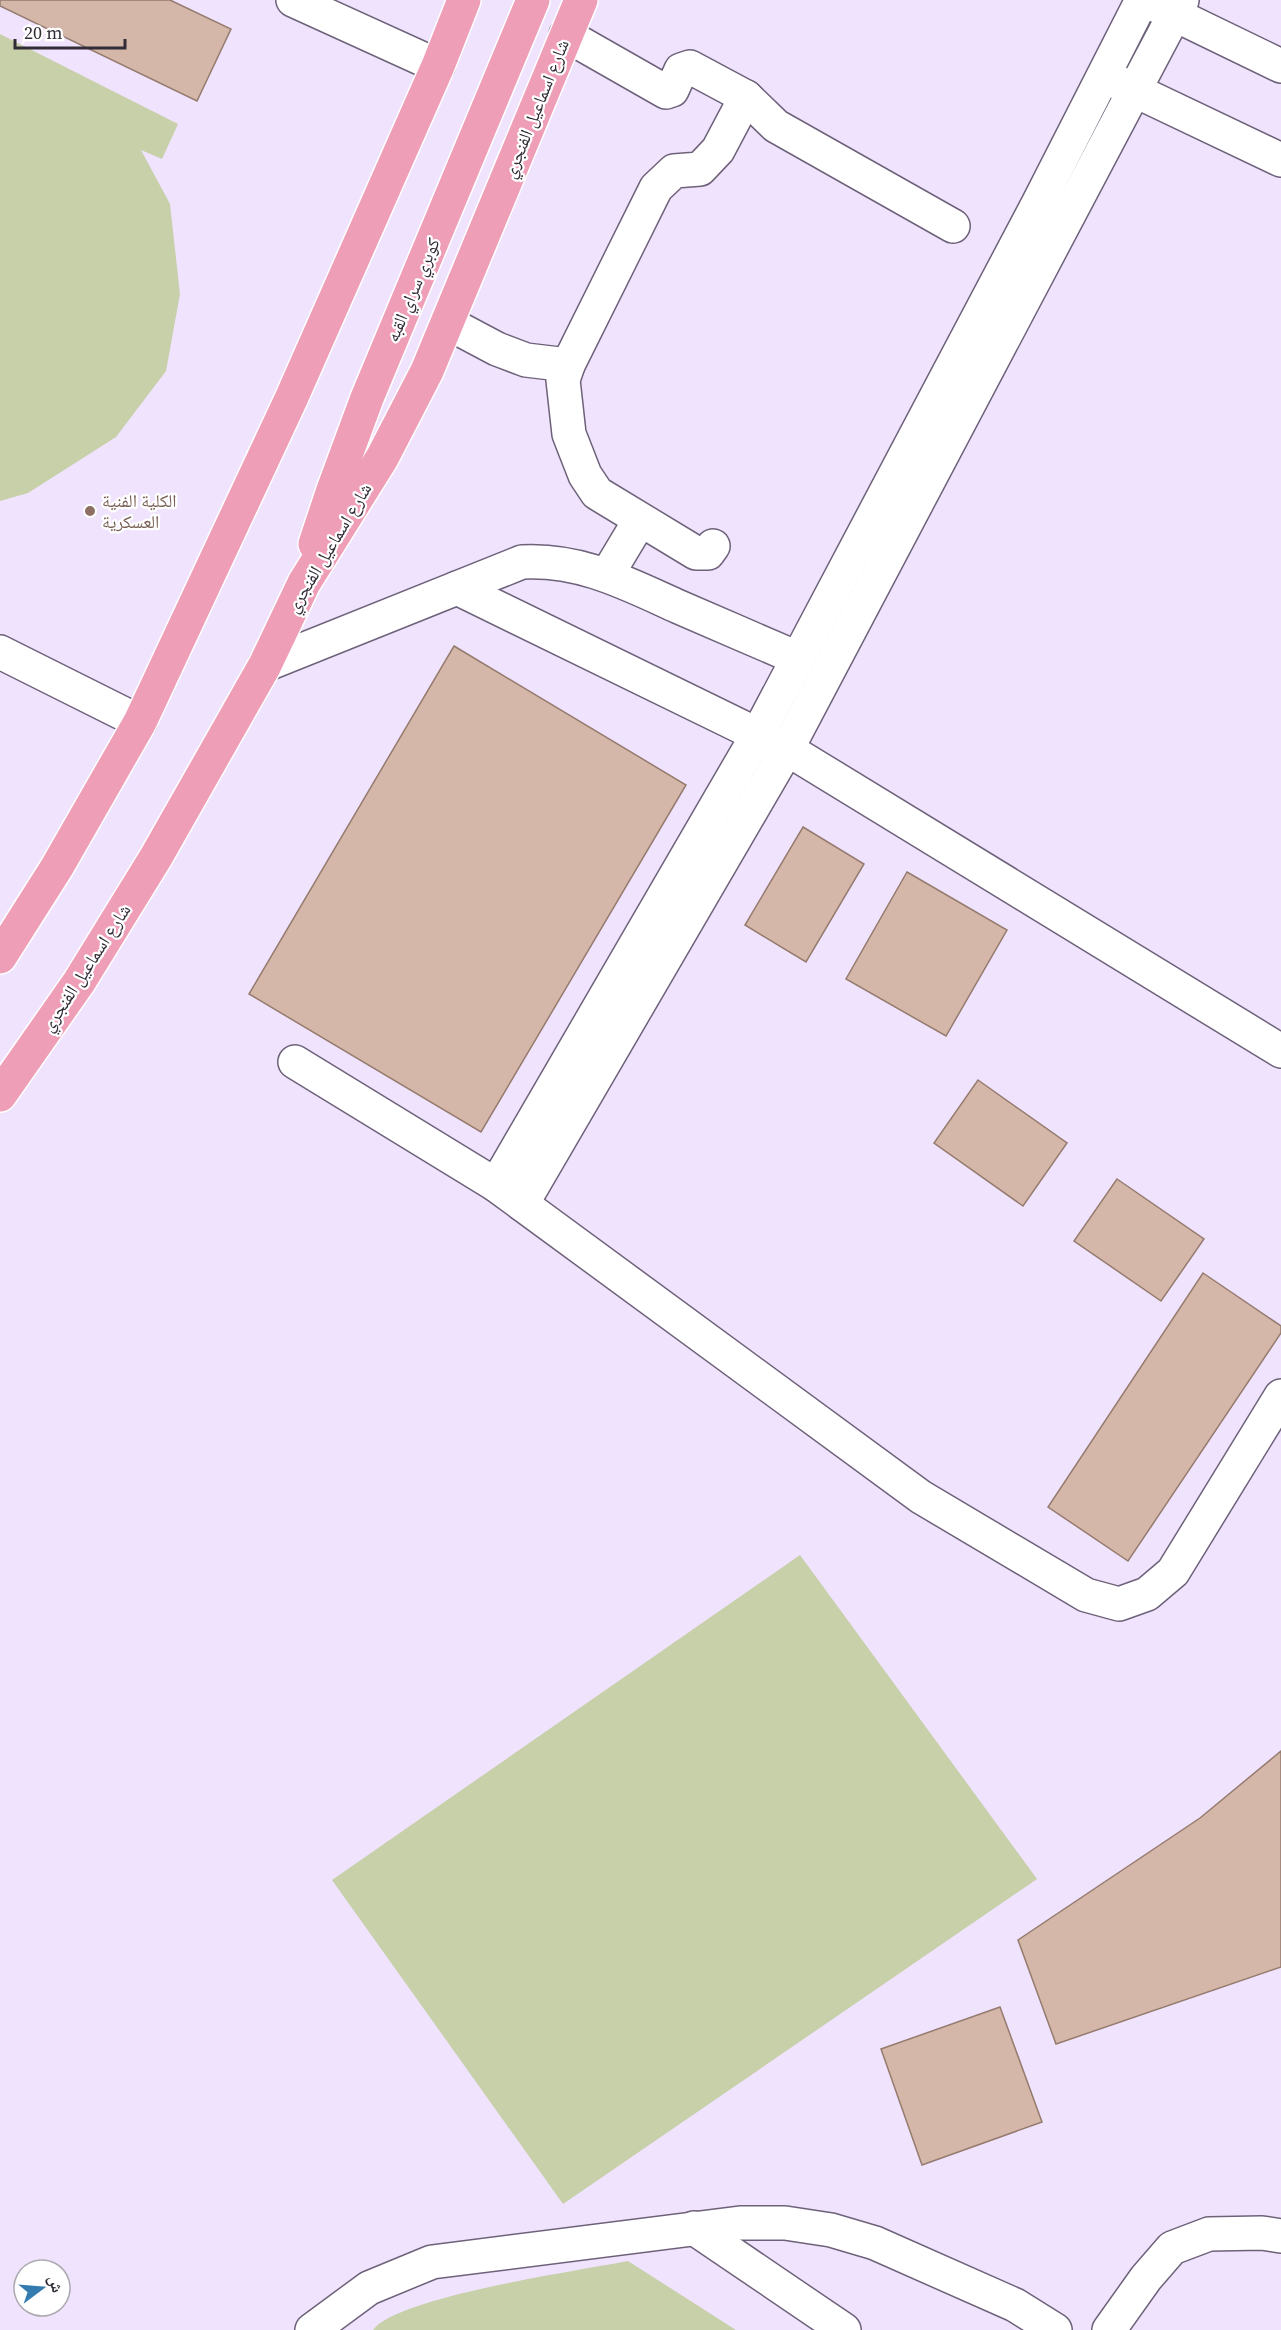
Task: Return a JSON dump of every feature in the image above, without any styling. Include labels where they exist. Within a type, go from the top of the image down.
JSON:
[{"type":"main road","points":[[0,957],[57,867],[140,722],[291,399],[438,66],[464,0]]},
{"type":"main road","name":"كوبري سراي القبه","points":[[304,583],[333,490],[366,398],[533,0]]},
{"type":"main road","name":"شارع اسماعيل الفنجري","points":[[0,1095],[79,982],[123,911],[193,793],[265,664],[304,583],[382,458],[427,371],[580,0]]},
{"type":"lane","points":[[293,0],[438,66]]},
{"type":"lane","points":[[496,1185],[758,734],[1143,0],[1178,7],[1281,66]]},
{"type":"lane","points":[[522,1204],[787,749],[1178,7]]},
{"type":"lane","points":[[566,35],[666,92],[672,90],[681,70],[690,67],[746,97],[776,126],[953,226]]},
{"type":"lane","points":[[1103,75],[1281,160]]},
{"type":"lane","points":[[713,546],[708,553],[696,554],[597,493],[585,475],[569,434],[563,380],[568,365],[656,188],[674,171],[700,168],[718,150],[746,97]]},
{"type":"lane","points":[[1038,204],[1067,218]]},
{"type":"lane","points":[[448,322],[497,349],[526,360],[568,365]]},
{"type":"lane","points":[[608,575],[640,520]]},
{"type":"lane","points":[[265,664],[522,562],[546,561],[569,564],[608,575],[797,658]]},
{"type":"lane","points":[[457,588],[787,749],[1281,1051]]},
{"type":"lane","points":[[0,652],[140,722]]},
{"type":"lane","points":[[295,1062],[496,1185],[921,1497],[1086,1595],[1119,1604],[1147,1594],[1173,1572],[1281,1396]]},
{"type":"lane","points":[[312,2330],[369,2288],[432,2262],[740,2223],[785,2223],[831,2230],[875,2243],[1015,2305],[1055,2330]]},
{"type":"lane","points":[[694,2228],[844,2330]]},
{"type":"lane","points":[[1109,2330],[1146,2278],[1172,2248],[1209,2234],[1262,2233],[1281,2236]]},
{"type":"green space","points":[[0,34],[178,124],[162,159],[141,150],[170,204],[180,294],[166,371],[116,437],[28,493],[0,501]]},
{"type":"green space","points":[[800,1555],[1037,1879],[563,2204],[332,1880]]},
{"type":"green space","points":[[628,2261],[736,2330],[373,2330],[389,2318],[452,2296],[492,2286]]},
{"type":"building","points":[[0,0],[170,0],[231,29],[197,101],[0,6]]},
{"type":"building","points":[[454,646],[686,785],[481,1132],[249,994]]},
{"type":"building","points":[[803,827],[864,864],[806,962],[745,925]]},
{"type":"building","points":[[907,872],[1007,930],[946,1036],[846,979]]},
{"type":"building","points":[[978,1080],[1067,1143],[1023,1206],[934,1143]]},
{"type":"building","points":[[1117,1179],[1204,1239],[1161,1301],[1074,1241]]},
{"type":"building","points":[[1203,1273],[1281,1326],[1281,1333],[1128,1561],[1048,1507]]},
{"type":"building","points":[[1281,1751],[1281,1967],[1056,2044],[1018,1940],[1200,1818]]},
{"type":"building","points":[[1000,2007],[1042,2122],[922,2165],[881,2049]]},
{"type":"place","name":"الكلية الفنية العسكرية","points":[[90,511]]}]
